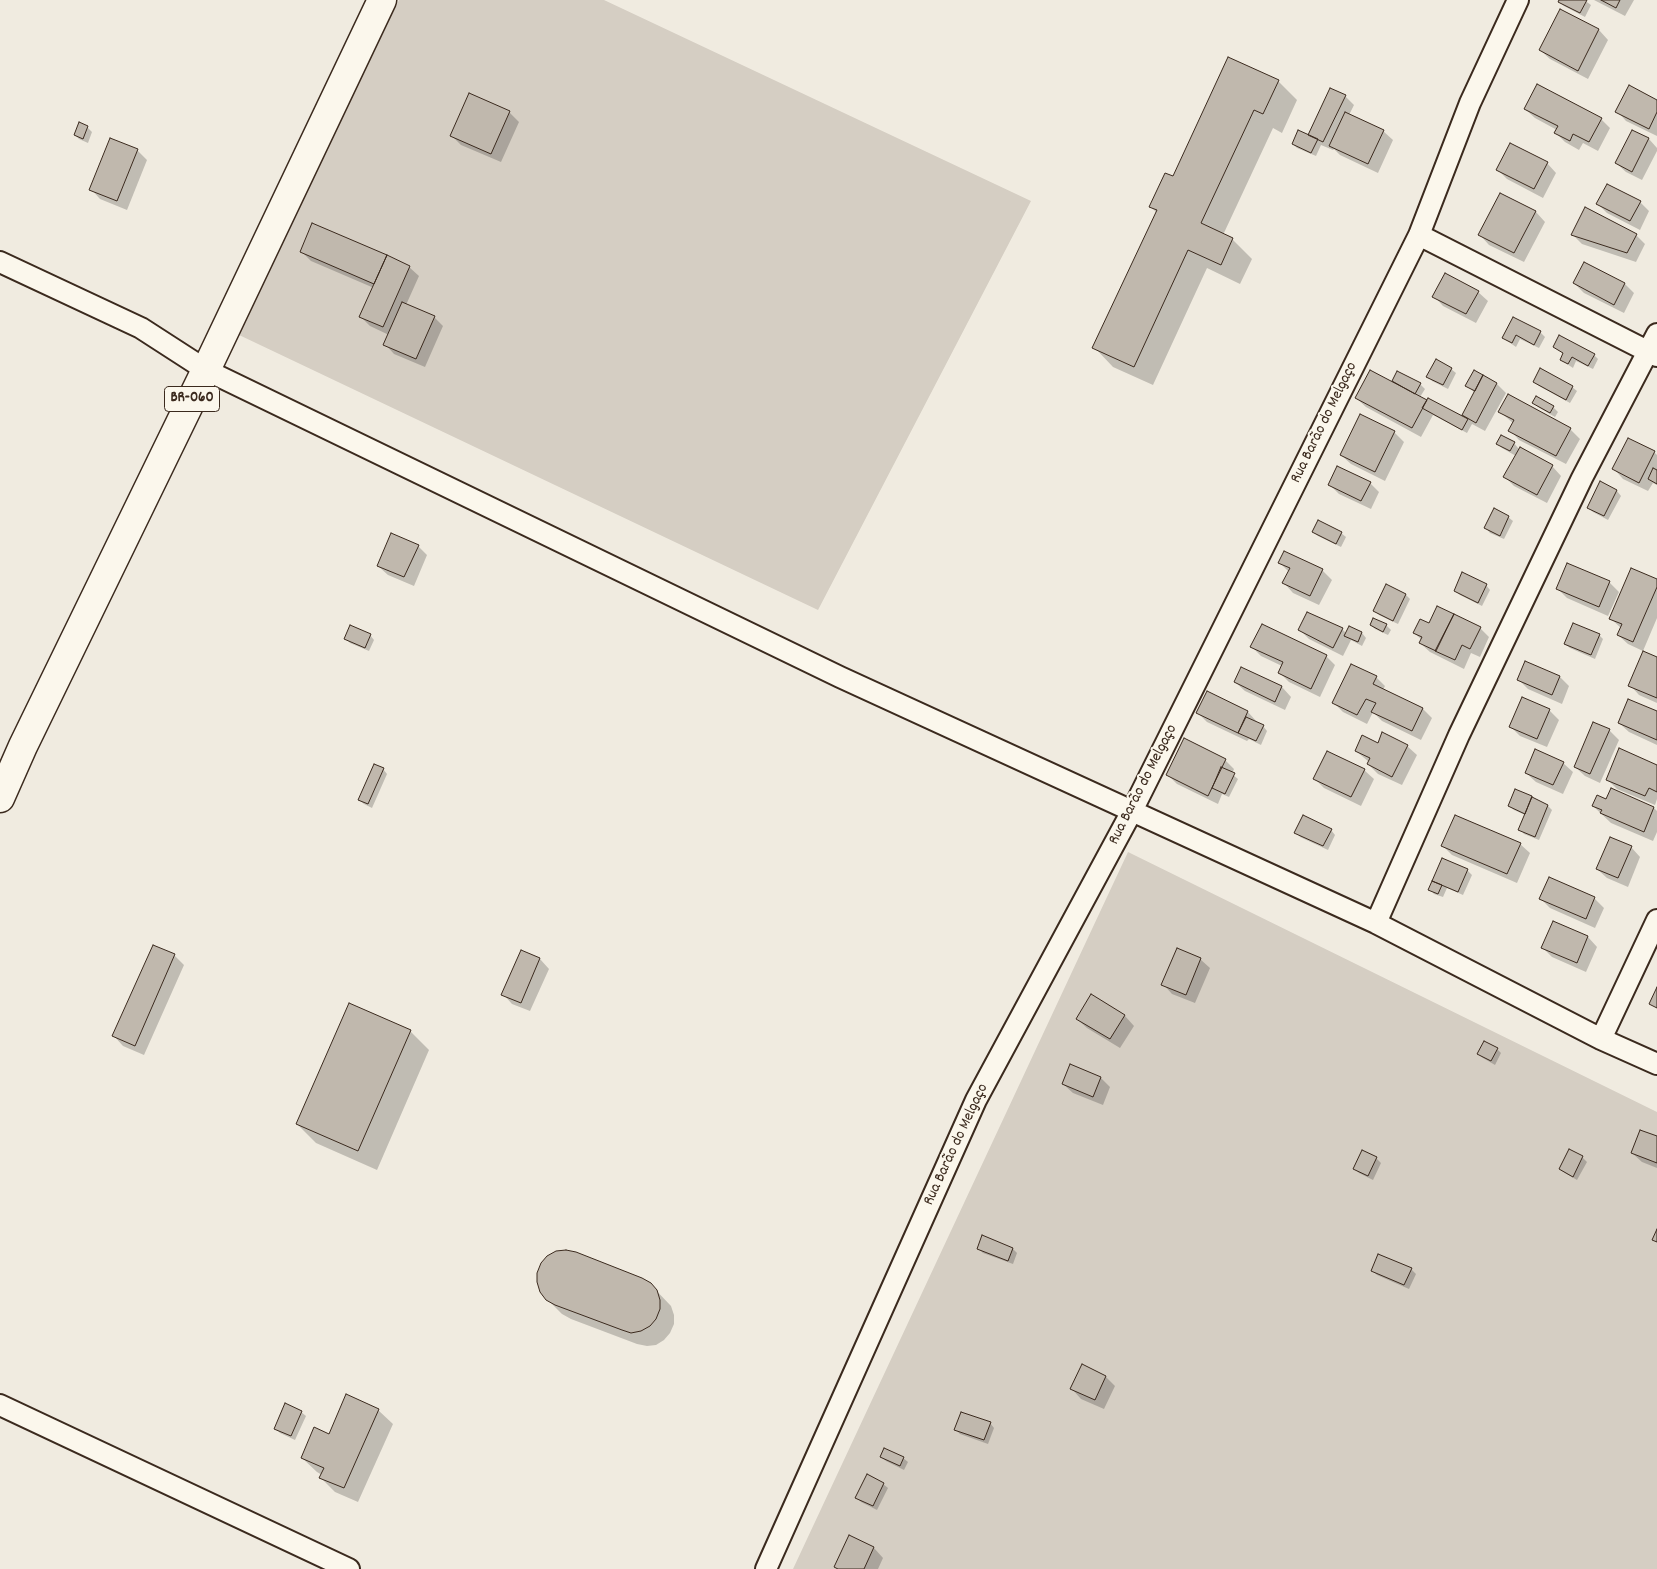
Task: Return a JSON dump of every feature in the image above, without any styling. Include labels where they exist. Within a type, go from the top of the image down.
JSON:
[{"type":"main road","name":"BR-060","points":[[0,798],[23,746],[206,370],[382,0]]},
{"type":"street","name":"Rua Barão do Melgaço","points":[[766,1569],[976,1100],[1132,811],[1418,235],[1470,103],[1518,0]]},
{"type":"street","points":[[1376,923],[1460,735],[1569,504],[1654,347],[1418,235]]},
{"type":"street","points":[[0,262],[141,328],[206,370],[831,672],[1376,923],[1601,1039],[1657,1064]]},
{"type":"street","points":[[1601,1039],[1657,920]]},
{"type":"street","points":[[0,1405],[349,1569]]},
{"type":"shaded area","points":[[399,0],[604,0],[1031,201],[818,610],[237,334]]},
{"type":"shaded area","points":[[1128,852],[1657,1112],[1657,1569],[793,1569]]},
{"type":"building","points":[[1559,0],[1587,0],[1580,13],[1558,2]]},
{"type":"building","points":[[1601,0],[1620,0],[1616,8]]},
{"type":"building","points":[[1560,9],[1599,29],[1578,71],[1539,50]]},
{"type":"building","points":[[1228,57],[1279,80],[1263,114],[1254,110],[1201,223],[1233,238],[1221,265],[1188,250],[1134,367],[1092,348],[1157,210],[1149,207],[1165,173],[1173,176]]},
{"type":"building","points":[[1537,84],[1602,118],[1589,142],[1573,134],[1570,141],[1554,133],[1558,126],[1524,109]]},
{"type":"building","points":[[1629,85],[1657,100],[1657,112],[1649,129],[1615,112]]},
{"type":"building","points":[[1330,88],[1346,95],[1323,142],[1308,135]]},
{"type":"building","points":[[469,93],[510,111],[491,154],[450,136]]},
{"type":"building","points":[[1345,112],[1384,130],[1368,164],[1329,146]]},
{"type":"building","points":[[79,122],[88,126],[83,139],[74,135]]},
{"type":"building","points":[[1298,130],[1318,139],[1311,153],[1292,144]]},
{"type":"building","points":[[1632,130],[1649,138],[1632,172],[1615,163]]},
{"type":"building","points":[[110,138],[138,149],[117,201],[89,190]]},
{"type":"building","points":[[1510,143],[1548,162],[1534,189],[1496,170]]},
{"type":"building","points":[[1607,184],[1641,201],[1630,221],[1596,204]]},
{"type":"building","points":[[1500,193],[1536,211],[1514,253],[1478,235]]},
{"type":"building","points":[[1585,207],[1637,234],[1627,253],[1571,235]]},
{"type":"building","points":[[312,223],[387,255],[374,284],[300,252]]},
{"type":"building","points":[[387,255],[410,266],[383,327],[359,317]]},
{"type":"building","points":[[1584,262],[1625,283],[1614,305],[1573,283]]},
{"type":"building","points":[[1445,273],[1479,291],[1466,314],[1432,297]]},
{"type":"building","points":[[402,302],[435,316],[416,359],[383,345]]},
{"type":"building","points":[[1513,317],[1541,331],[1534,345],[1516,335],[1512,343],[1502,338]]},
{"type":"building","points":[[1559,335],[1595,354],[1588,366],[1572,357],[1568,364],[1560,360],[1563,353],[1553,347]]},
{"type":"building","points":[[1436,359],[1452,368],[1443,385],[1426,377]]},
{"type":"building","points":[[1540,368],[1573,386],[1566,400],[1533,382]]},
{"type":"building","points":[[1370,370],[1427,400],[1412,428],[1355,398]]},
{"type":"building","points":[[1474,370],[1483,375],[1475,391],[1465,386]]},
{"type":"building","points":[[1397,371],[1421,383],[1415,394],[1392,381]]},
{"type":"building","points":[[1483,375],[1497,383],[1476,423],[1462,415]]},
{"type":"building","points":[[1508,394],[1571,428],[1556,456],[1508,431],[1514,420],[1498,412]]},
{"type":"building","points":[[1536,396],[1554,406],[1550,413],[1532,403]]},
{"type":"building","points":[[1428,398],[1468,419],[1462,430],[1422,408]]},
{"type":"building","points":[[1360,414],[1395,431],[1375,472],[1340,455]]},
{"type":"building","points":[[1501,435],[1515,442],[1510,451],[1496,444]]},
{"type":"building","points":[[1628,438],[1655,451],[1639,483],[1612,469]]},
{"type":"building","points":[[1520,447],[1553,465],[1537,495],[1503,477]]},
{"type":"building","points":[[1337,466],[1371,482],[1361,501],[1328,485]]},
{"type":"building","points":[[1653,468],[1657,470],[1657,484],[1648,479]]},
{"type":"building","points":[[1600,481],[1617,490],[1604,516],[1587,508]]},
{"type":"building","points":[[1494,508],[1509,516],[1500,536],[1484,528]]},
{"type":"building","points":[[1318,520],[1342,532],[1336,544],[1312,532]]},
{"type":"building","points":[[391,533],[419,545],[404,577],[377,566]]},
{"type":"building","points":[[1284,551],[1323,569],[1310,596],[1282,583],[1290,568],[1278,563]]},
{"type":"building","points":[[1567,563],[1610,581],[1599,607],[1556,589]]},
{"type":"building","points":[[1631,568],[1657,579],[1657,587],[1633,642],[1617,635],[1622,624],[1609,619]]},
{"type":"building","points":[[1462,572],[1487,584],[1478,603],[1454,591]]},
{"type":"building","points":[[1386,584],[1406,594],[1393,621],[1373,611]]},
{"type":"building","points":[[1437,606],[1454,614],[1436,651],[1419,643],[1422,637],[1413,633],[1420,619],[1429,623]]},
{"type":"building","points":[[1307,612],[1343,628],[1333,648],[1298,630]]},
{"type":"building","points":[[1454,614],[1481,627],[1470,649],[1462,645],[1455,660],[1435,651]]},
{"type":"building","points":[[1373,618],[1387,624],[1383,632],[1370,625]]},
{"type":"building","points":[[1573,623],[1600,634],[1591,655],[1564,644]]},
{"type":"building","points":[[1262,624],[1327,655],[1311,689],[1278,673],[1283,662],[1250,647]]},
{"type":"building","points":[[350,625],[371,634],[365,648],[344,639]]},
{"type":"building","points":[[1349,626],[1362,632],[1358,642],[1344,636]]},
{"type":"building","points":[[1643,651],[1657,657],[1657,698],[1628,686]]},
{"type":"building","points":[[1525,661],[1560,676],[1552,695],[1517,680]]},
{"type":"building","points":[[1351,664],[1377,676],[1373,684],[1423,708],[1412,731],[1371,712],[1376,703],[1366,699],[1357,715],[1332,703]]},
{"type":"building","points":[[1241,667],[1282,686],[1275,702],[1234,682]]},
{"type":"building","points":[[1207,691],[1248,711],[1238,733],[1196,713]]},
{"type":"building","points":[[1522,697],[1550,709],[1537,739],[1509,727]]},
{"type":"building","points":[[1628,699],[1657,711],[1657,740],[1618,723]]},
{"type":"building","points":[[1246,717],[1264,725],[1256,741],[1238,733]]},
{"type":"building","points":[[1593,722],[1610,729],[1590,774],[1574,767]]},
{"type":"building","points":[[1382,732],[1408,745],[1392,777],[1367,764],[1370,758],[1355,751],[1362,735],[1378,743]]},
{"type":"building","points":[[1184,738],[1226,759],[1208,796],[1166,775]]},
{"type":"building","points":[[1619,748],[1657,765],[1657,792],[1649,788],[1645,796],[1606,780]]},
{"type":"building","points":[[1535,749],[1564,762],[1553,785],[1525,773]]},
{"type":"building","points":[[1327,751],[1365,769],[1351,797],[1313,779]]},
{"type":"building","points":[[374,764],[384,768],[368,804],[358,800]]},
{"type":"building","points":[[1221,767],[1235,773],[1225,794],[1212,788]]},
{"type":"building","points":[[1611,788],[1654,807],[1644,832],[1600,813],[1602,810],[1592,806],[1597,795],[1606,799]]},
{"type":"building","points":[[1515,789],[1532,796],[1525,814],[1508,806]]},
{"type":"building","points":[[1532,797],[1548,805],[1535,837],[1518,830]]},
{"type":"building","points":[[1303,815],[1332,829],[1323,846],[1294,833]]},
{"type":"building","points":[[1455,815],[1521,843],[1507,874],[1441,846]]},
{"type":"building","points":[[1610,837],[1632,846],[1618,878],[1596,869]]},
{"type":"building","points":[[1442,858],[1468,869],[1458,892],[1432,881]]},
{"type":"building","points":[[1549,877],[1595,897],[1586,919],[1539,899]]},
{"type":"building","points":[[1432,881],[1442,885],[1438,894],[1428,890]]},
{"type":"building","points":[[1553,921],[1588,936],[1577,963],[1541,948]]},
{"type":"building","points":[[153,945],[175,954],[135,1046],[112,1036]]},
{"type":"building","points":[[1177,948],[1201,958],[1186,995],[1161,985]]},
{"type":"building","points":[[521,950],[540,958],[521,1003],[501,995]]},
{"type":"building","points":[[1657,987],[1657,1008],[1649,1004]]},
{"type":"building","points":[[1091,994],[1125,1015],[1110,1039],[1076,1019]]},
{"type":"building","points":[[349,1003],[411,1030],[358,1151],[296,1124]]},
{"type":"building","points":[[1484,1041],[1498,1048],[1491,1061],[1477,1054]]},
{"type":"building","points":[[1070,1064],[1101,1077],[1093,1097],[1062,1084]]},
{"type":"building","points":[[1640,1130],[1657,1136],[1657,1163],[1631,1153]]},
{"type":"building","points":[[1569,1149],[1583,1156],[1573,1177],[1559,1169]]},
{"type":"building","points":[[1362,1150],[1377,1157],[1368,1176],[1353,1169]]},
{"type":"building","points":[[1657,1229],[1657,1242],[1652,1240]]},
{"type":"building","points":[[982,1235],[1013,1248],[1008,1261],[977,1249]]},
{"type":"building","points":[[556,1251],[576,1252],[651,1283],[657,1290],[660,1300],[660,1309],[656,1319],[650,1326],[641,1331],[631,1333],[546,1300],[540,1292],[537,1282],[537,1273],[541,1263],[547,1256]]},
{"type":"building","points":[[1378,1254],[1412,1268],[1404,1285],[1371,1271]]},
{"type":"building","points":[[1082,1364],[1106,1376],[1095,1400],[1070,1389]]},
{"type":"building","points":[[346,1394],[379,1409],[344,1488],[319,1478],[324,1468],[301,1458],[314,1427],[329,1434]]},
{"type":"building","points":[[285,1403],[302,1411],[291,1436],[274,1429]]},
{"type":"building","points":[[961,1412],[991,1422],[984,1440],[954,1430]]},
{"type":"building","points":[[884,1448],[904,1457],[900,1466],[880,1457]]},
{"type":"building","points":[[867,1474],[884,1483],[873,1506],[855,1498]]},
{"type":"building","points":[[849,1535],[874,1547],[864,1569],[838,1569],[834,1567]]}]
